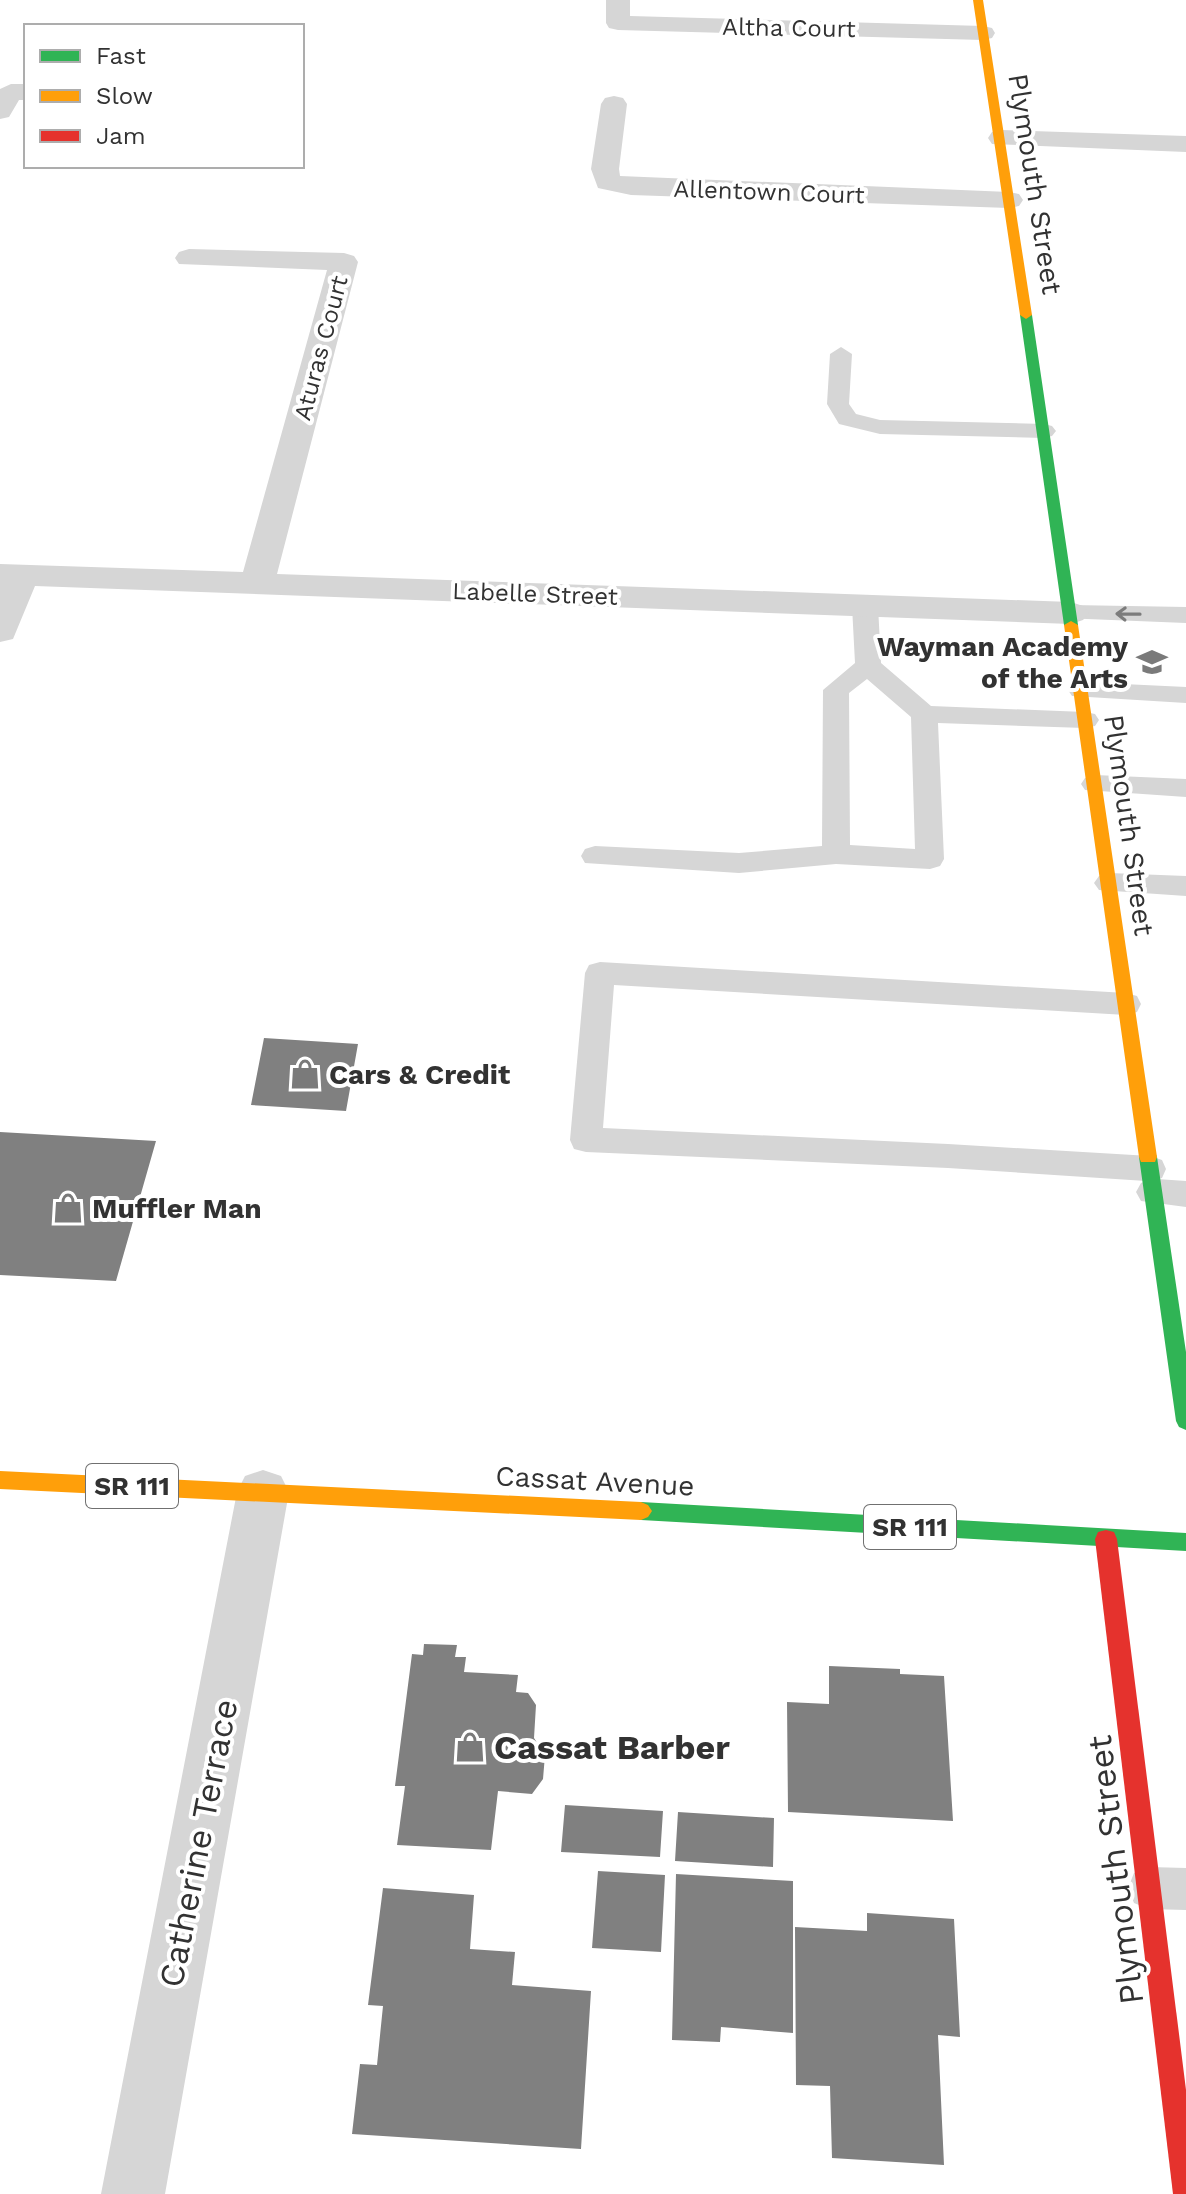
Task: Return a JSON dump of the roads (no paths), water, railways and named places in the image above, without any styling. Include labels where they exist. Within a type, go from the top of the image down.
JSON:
[{"type":"street","name":"Altha Court","points":[[618,0],[618,23],[983,33]]},
{"type":"street","name":"Plymouth Street","points":[[978,0],[1001,138],[1126,1004],[1163,1185],[1186,1421]]},
{"type":"street","points":[[0,111],[11,92],[24,92]]},
{"type":"street","name":"Allentown Court","points":[[614,104],[605,169],[608,182],[620,185],[1009,200]]},
{"type":"street","points":[[1001,138],[1186,144]]},
{"type":"street","name":"Aturas Court","points":[[189,258],[344,262],[257,583]]},
{"type":"street","points":[[0,631],[11,574]]},
{"type":"street","name":"Labelle Street","points":[[11,574],[1071,613]]},
{"type":"street","name":"Cassat Avenue","points":[[0,1480],[1186,1542]]},
{"type":"street","name":"Catherine Terrace","points":[[133,2194],[263,1492]]},
{"type":"street","name":"Plymouth Street","points":[[1106,1539],[1168,1889],[1186,2194]]},
{"type":"lane","points":[[841,354],[838,404],[847,419],[880,427],[1044,431]]},
{"type":"lane","points":[[865,606],[868,666],[924,714],[1085,720]]},
{"type":"lane","points":[[1071,613],[1186,615]]},
{"type":"lane","points":[[836,854],[836,690],[868,666]]},
{"type":"lane","points":[[1081,690],[1186,695]]},
{"type":"lane","points":[[595,856],[739,863],[836,854],[930,859],[924,714]]},
{"type":"lane","points":[[1095,784],[1186,788]]},
{"type":"lane","points":[[1109,883],[1186,886]]},
{"type":"lane","points":[[1126,1004],[600,973],[586,1140],[1163,1185]]},
{"type":"place","name":"Wayman Academy of the Arts","points":[[1152,662]]},
{"type":"place","name":"Cars & Credit","points":[[305,1074]]},
{"type":"place","name":"Muffler Man","points":[[68,1208]]},
{"type":"place","name":"Cassat Barber","points":[[470,1747]]}]
